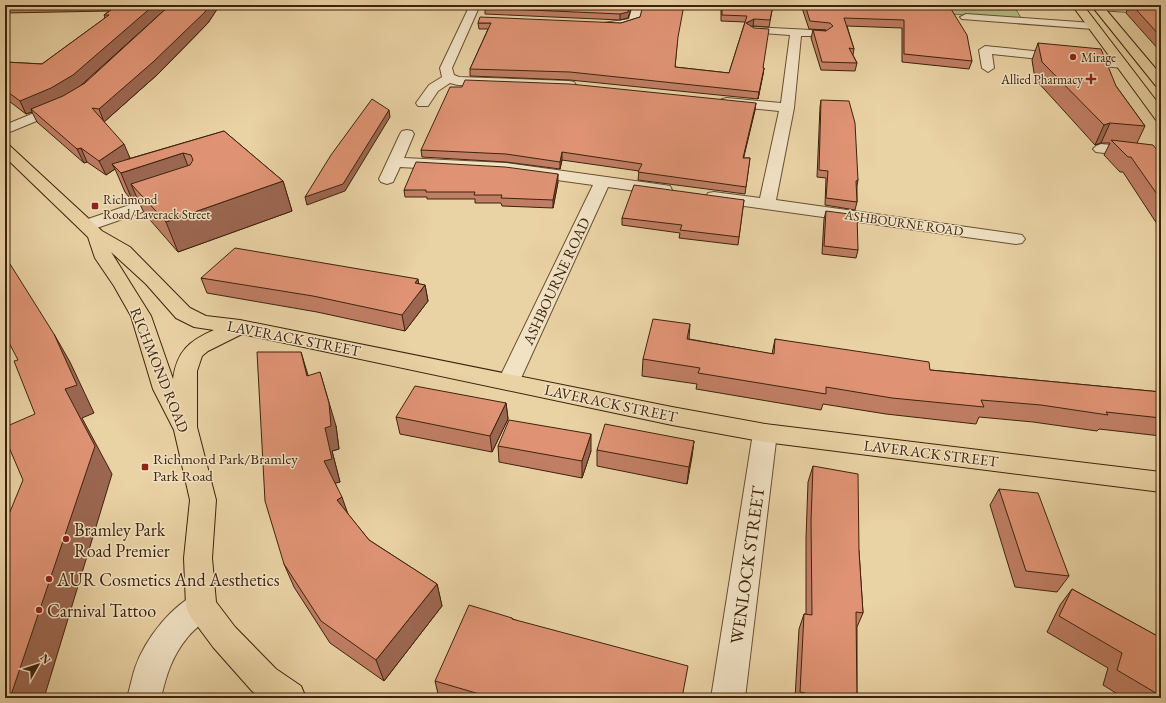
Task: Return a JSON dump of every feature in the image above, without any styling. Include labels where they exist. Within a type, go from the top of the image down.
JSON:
[{"type":"main road","points":[[1077,5],[1161,117]]},
{"type":"main road","points":[[1097,6],[1161,83]]},
{"type":"main road","points":[[1091,23],[1110,21]]},
{"type":"main road","name":"RICHMOND ROAD","points":[[5,150],[92,230],[104,258],[124,286],[141,316],[165,389],[186,430],[203,500],[198,558],[201,606]]},
{"type":"main road","name":"LAVERACK STREET","points":[[92,230],[123,251],[153,280],[183,313],[201,322],[240,327],[672,416],[765,432],[1161,482]]},
{"type":"main road","points":[[186,430],[185,377],[188,360],[199,346],[240,327]]},
{"type":"main road","points":[[201,606],[224,637],[264,680],[289,698]]},
{"type":"street","points":[[449,78],[446,68],[475,18],[475,5]]},
{"type":"street","points":[[597,24],[629,29],[634,20],[638,5]]},
{"type":"street","points":[[1097,6],[1161,11]]},
{"type":"street","points":[[966,17],[1091,23]]},
{"type":"street","points":[[753,30],[824,34]]},
{"type":"street","points":[[767,204],[787,108],[796,33]]},
{"type":"street","points":[[988,68],[985,50],[1122,64]]},
{"type":"street","points":[[423,103],[431,89],[437,83],[449,78],[458,80],[586,86]]},
{"type":"street","points":[[5,130],[36,118],[73,98]]},
{"type":"street","points":[[711,100],[787,108]]},
{"type":"street","points":[[388,179],[407,134]]},
{"type":"street","points":[[1101,149],[1161,155]]},
{"type":"street","name":"ASHBOURNE ROAD","points":[[395,162],[506,168],[1016,238]]},
{"type":"street","name":"ASHBOURNE ROAD","points":[[508,381],[603,181]]},
{"type":"street","points":[[92,230],[181,192]]},
{"type":"street","name":"WENLOCK STREET","points":[[728,698],[765,432]]},
{"type":"street","points":[[144,698],[151,668],[176,627],[201,606]]},
{"type":"green space","points":[[936,5],[1013,5],[1022,19],[938,13]]},
{"type":"building","points":[[118,5],[154,5],[73,75],[51,88],[20,101],[5,90],[5,62],[42,64],[109,15],[104,15]]},
{"type":"building","points":[[170,5],[209,5],[205,12],[153,62],[99,109],[92,108],[124,144],[99,161],[81,148],[77,149],[31,109],[63,96],[85,83]]},
{"type":"building","points":[[486,5],[630,5],[628,12],[620,14],[485,8]]},
{"type":"building","points":[[643,5],[684,5],[678,37],[675,67],[729,73],[747,16],[722,15],[722,5],[773,5],[770,20],[754,19],[746,23],[754,28],[769,29],[759,92],[570,72],[470,69],[491,23],[478,23],[480,17],[621,23],[640,17]]},
{"type":"building","points":[[805,5],[925,5],[928,8],[951,9],[967,35],[972,61],[904,54],[904,20],[844,18],[854,49],[849,48],[857,63],[822,62],[813,30],[826,31],[833,26],[830,23],[810,21]]},
{"type":"building","points":[[1132,5],[1161,5],[1161,37]]},
{"type":"building","points":[[1038,43],[1101,49],[1116,86],[1145,126],[1110,123],[1104,125],[1042,62]]},
{"type":"building","points":[[465,80],[570,84],[756,103],[743,158],[750,158],[746,187],[638,172],[642,164],[562,152],[560,162],[506,154],[421,150],[450,87],[462,87]]},
{"type":"building","points":[[372,99],[389,110],[343,184],[305,197],[331,155]]},
{"type":"building","points":[[821,100],[849,101],[855,123],[858,180],[856,181],[857,202],[826,198],[828,171],[819,170]]},
{"type":"building","points":[[224,131],[283,181],[166,222],[131,184],[190,165],[193,160],[191,155],[183,153],[121,173],[112,164]]},
{"type":"building","points":[[1111,140],[1153,145],[1161,155],[1161,200],[1131,157],[1128,157]]},
{"type":"building","points":[[416,162],[505,167],[558,174],[553,200],[501,198],[502,195],[474,195],[475,192],[426,192],[426,190],[404,190]]},
{"type":"building","points":[[634,185],[744,200],[739,237],[680,230],[682,225],[622,218]]},
{"type":"building","points":[[826,211],[857,215],[858,250],[824,246]]},
{"type":"building","points":[[235,248],[418,279],[415,283],[425,285],[402,315],[313,296],[201,278]]},
{"type":"building","points":[[5,256],[54,334],[77,385],[65,389],[95,446],[10,698],[5,698],[5,524],[23,480],[5,438],[5,427],[35,414],[14,361],[18,360],[5,335]]},
{"type":"building","points":[[653,319],[690,324],[687,339],[774,354],[775,339],[929,362],[930,370],[1161,392],[1161,418],[1106,412],[1108,415],[1041,405],[981,400],[984,407],[892,398],[826,387],[826,394],[698,373],[700,368],[643,359]]},
{"type":"building","points":[[257,352],[301,352],[307,376],[320,372],[329,403],[331,426],[325,428],[332,459],[324,461],[342,497],[337,500],[369,540],[437,584],[376,660],[321,621],[284,564],[265,501]]},
{"type":"building","points":[[415,386],[506,403],[490,436],[396,417]]},
{"type":"building","points":[[509,420],[591,434],[582,461],[498,446]]},
{"type":"building","points":[[605,424],[694,441],[689,467],[597,450]]},
{"type":"building","points":[[813,466],[858,474],[859,551],[863,613],[856,612],[857,698],[826,698],[800,692],[804,614],[812,615],[811,521]]},
{"type":"building","points":[[999,489],[1038,493],[1069,576],[1026,571]]},
{"type":"building","points":[[1072,589],[1161,638],[1161,696],[1117,670],[1122,653],[1059,616]]},
{"type":"building","points":[[469,605],[512,619],[688,666],[682,698],[493,698],[435,681]]},
{"type":"place","name":"Mirage","points":[[1073,57]]},
{"type":"place","name":"Allied Pharmacy","points":[[1091,79]]},
{"type":"place","name":"Richmond Road/Laverack Street","points":[[95,206]]},
{"type":"place","name":"Richmond Park/Bramley Park Road","points":[[145,467]]},
{"type":"place","name":"Bramley Park Road Premier","points":[[66,539]]},
{"type":"place","name":"AUR Cosmetics And Aesthetics","points":[[49,579]]},
{"type":"place","name":"Carnival Tattoo","points":[[39,610]]}]
